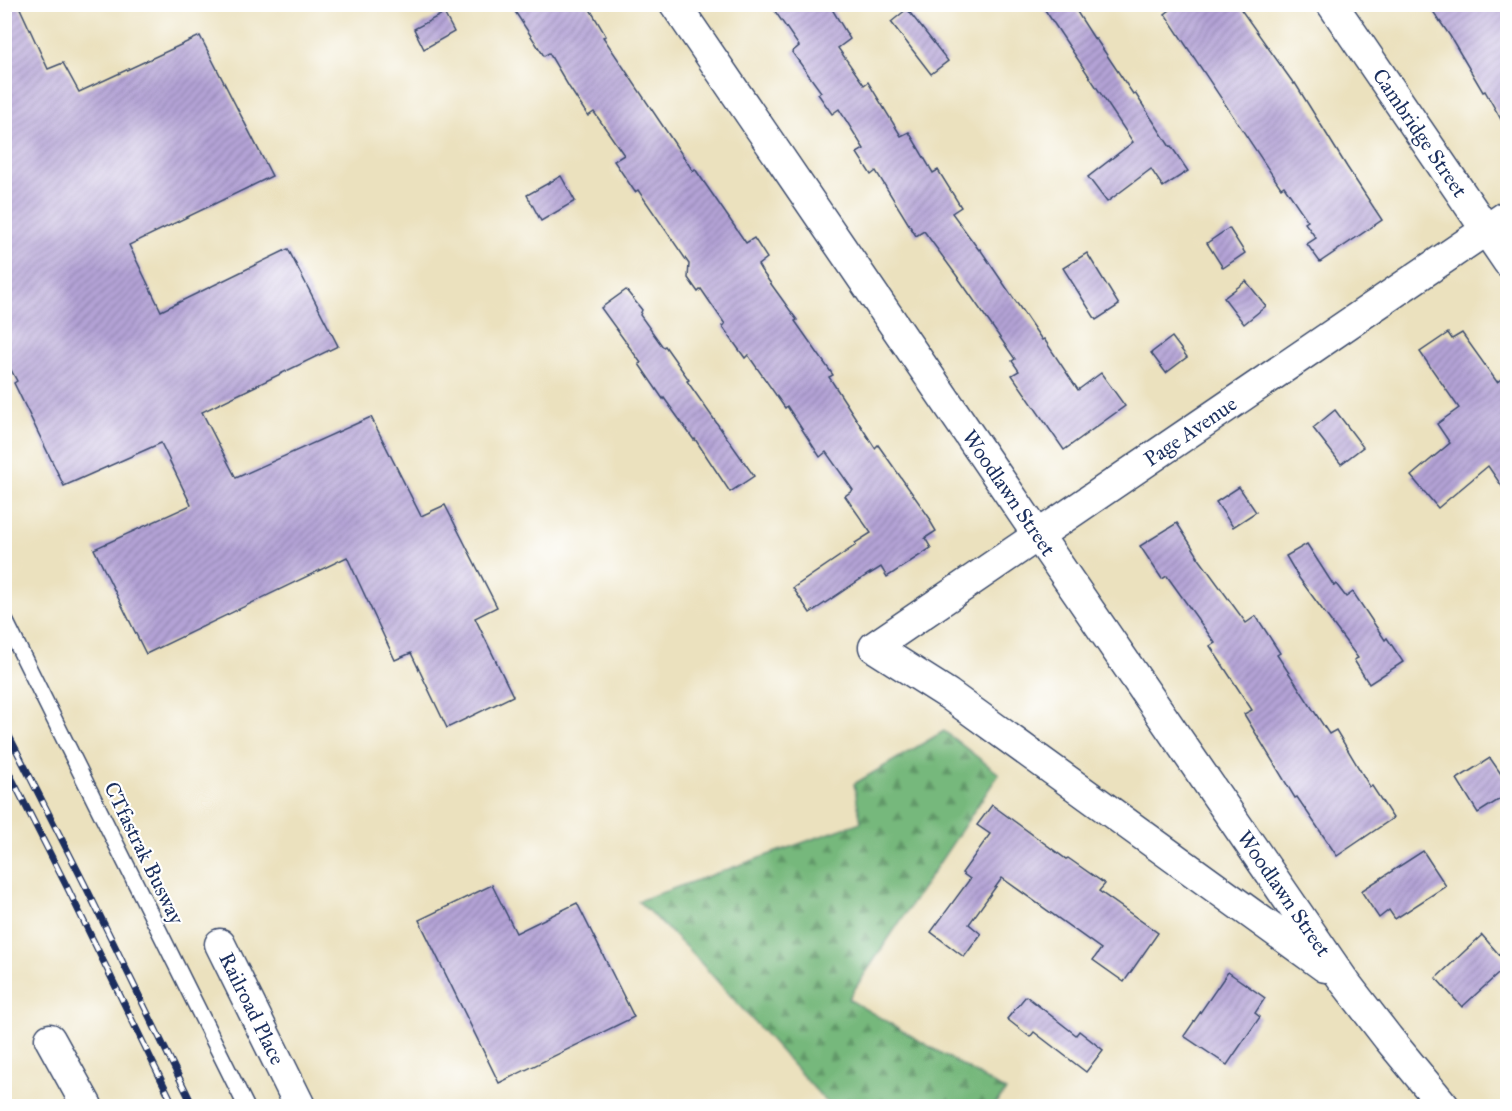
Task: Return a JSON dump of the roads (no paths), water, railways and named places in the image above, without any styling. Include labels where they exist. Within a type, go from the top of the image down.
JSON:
[{"type":"street","name":"Woodlawn Street","points":[[675,4],[1344,981],[1444,1107]]},
{"type":"street","name":"Cambridge Street","points":[[1332,4],[1497,222],[1508,262]]},
{"type":"street","name":"Page Avenue","points":[[874,647],[1497,222]]},
{"type":"street","name":"Woodlawn Street","points":[[874,647],[948,694],[1344,981]]},
{"type":"street","name":"Railroad Place","points":[[220,944],[300,1107]]},
{"type":"street","points":[[50,1039],[87,1107]]},
{"type":"lane","name":"CTfastrak Busway","points":[[4,618],[246,1107]]},
{"type":"railway","points":[[4,726],[193,1106]]},
{"type":"railway","points":[[4,763],[174,1106]]}]
